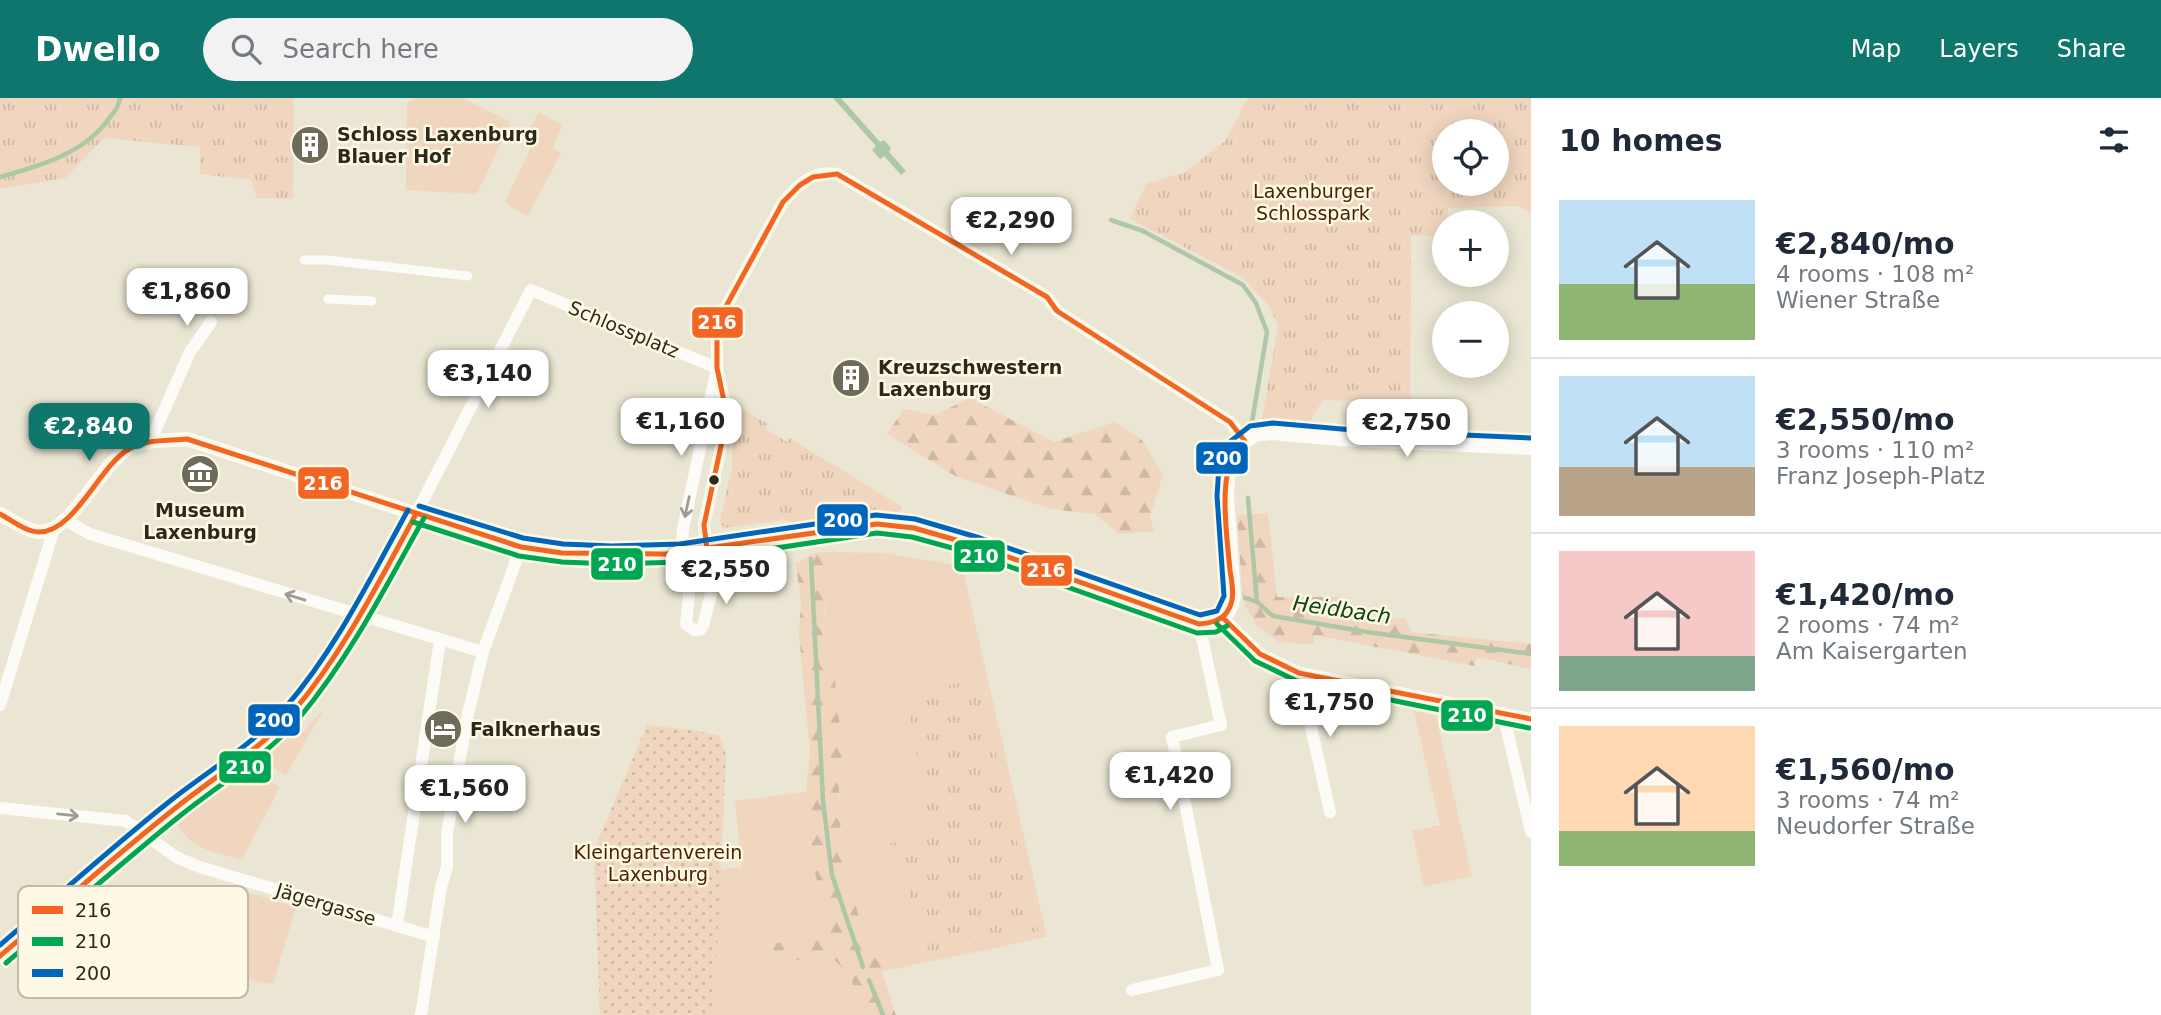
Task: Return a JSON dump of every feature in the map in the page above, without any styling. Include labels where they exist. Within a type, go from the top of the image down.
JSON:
[{"type":"main road","points":[[83,886],[260,743],[291,714],[360,617],[416,514],[521,547],[562,553],[612,555],[681,553],[877,524],[914,528],[977,546],[1199,624],[1214,623],[1223,618],[1228,613],[1233,597],[1226,495],[1228,468],[1234,449],[1254,434],[1272,432],[1352,439],[1531,447]]},
{"type":"main road","points":[[0,956],[18,941]]},
{"type":"street","points":[[717,368],[683,529],[681,553],[689,596],[686,624],[694,630],[700,630],[703,626],[710,602],[704,525],[724,432],[725,406],[717,368],[717,323],[783,202],[794,189],[816,174],[837,174],[1047,297],[1057,311],[1230,422],[1244,440]]},
{"type":"street","points":[[304,260],[327,260],[468,276]]},
{"type":"street","name":"Schlossplatz","points":[[416,514],[531,289],[717,368]]},
{"type":"street","points":[[328,299],[372,301]]},
{"type":"street","points":[[150,442],[190,352],[211,322]]},
{"type":"street","points":[[0,705],[60,524],[128,449],[150,442],[187,439],[416,514]]},
{"type":"street","points":[[0,513],[26,528],[40,532],[60,524],[360,617],[483,652]]},
{"type":"street","points":[[421,1015],[441,887],[447,867],[449,820],[467,718],[483,652],[521,547]]},
{"type":"street","points":[[1223,618],[1260,654],[1299,673],[1531,719]]},
{"type":"street","points":[[1132,990],[1218,970],[1172,737],[1222,725],[1199,624]]},
{"type":"street","points":[[397,926],[440,640]]},
{"type":"street","points":[[1299,673],[1330,812]]},
{"type":"street","points":[[1503,713],[1531,832]]},
{"type":"street","name":"Jägergasse","points":[[0,808],[126,821],[176,857],[197,866],[434,937]]},
{"type":"green space","points":[[0,98],[294,98],[293,199],[257,198],[251,180],[200,174],[200,147],[104,138],[65,178],[0,189]]},
{"type":"green space","points":[[415,98],[462,98],[511,122],[477,194],[406,190],[407,103]]},
{"type":"green space","name":"Laxenburger Schlosspark","points":[[1248,98],[1531,98],[1531,213],[1519,206],[1432,210],[1432,236],[1411,235],[1410,403],[1323,400],[1308,423],[1262,419],[1278,325],[1268,305],[1242,277],[1130,219],[1146,184],[1185,172],[1226,140]]},
{"type":"green space","points":[[539,112],[562,125],[553,147],[561,153],[528,216],[505,201],[534,141],[526,136]]},
{"type":"green space","points":[[970,398],[1054,442],[1115,422],[1142,440],[1163,475],[1150,517],[1154,531],[1119,534],[1095,514],[1051,509],[955,476],[887,434],[904,409],[935,415]]},
{"type":"green space","points":[[734,404],[768,424],[765,429],[787,442],[790,438],[902,507],[898,517],[850,514],[795,523],[785,520],[724,528],[720,521],[732,467]]},
{"type":"green space","points":[[1268,513],[1277,597],[1340,597],[1345,618],[1406,619],[1411,632],[1531,644],[1531,669],[1477,657],[1474,666],[1314,635],[1314,645],[1279,642],[1257,626],[1244,604],[1242,591],[1237,515]]},
{"type":"green space","points":[[821,552],[884,553],[962,566],[1047,937],[889,970],[884,961],[871,956],[842,861],[834,671],[823,644],[827,578]]},
{"type":"green space","points":[[821,552],[827,578],[836,587],[825,601],[823,644],[834,671],[843,759],[838,769],[842,861],[871,956],[884,961],[889,970],[882,972],[896,1015],[865,1015],[849,975],[827,952],[771,968],[766,946],[830,929],[812,862],[806,792],[810,752],[799,636],[801,603],[796,563]]},
{"type":"green space","points":[[978,680],[1038,931],[930,953],[890,843],[933,837],[904,693]]},
{"type":"green space","points":[[1414,711],[1436,716],[1472,876],[1424,887],[1412,831],[1440,825]]},
{"type":"green space","points":[[321,712],[286,775],[262,761],[260,754],[281,736],[304,731]]},
{"type":"green space","name":"Kleingartenverein Laxenburg","points":[[647,725],[720,736],[726,755],[714,1015],[600,1015],[594,850]]},
{"type":"green space","points":[[244,768],[280,787],[242,860],[203,848],[188,838],[175,820]]},
{"type":"green space","points":[[806,792],[812,862],[830,930],[767,946],[771,968],[827,952],[849,975],[865,1015],[714,1015],[720,869],[742,867],[735,801]]},
{"type":"green space","points":[[248,893],[296,907],[273,984],[248,980]]},
{"type":"shaded area","points":[[833,98],[841,98],[880,142],[884,140],[891,148],[889,152],[906,171],[901,175],[884,156],[880,159],[872,150],[876,146]]},
{"type":"waterway","points":[[0,177],[46,163],[75,149],[100,129],[119,104],[120,98]]},
{"type":"waterway","name":"Heidbach","points":[[1111,220],[1143,231],[1243,285],[1256,303],[1267,332],[1252,422]]},
{"type":"waterway","name":"Heidbach","points":[[1248,498],[1257,602],[1273,616],[1367,632],[1531,654]]},
{"type":"waterway","points":[[811,559],[823,801],[832,875],[863,967]]},
{"type":"waterway","points":[[1246,598],[1257,602]]},
{"type":"waterway","points":[[869,980],[883,1015]]},
{"type":"transit line","name":"216","points":[[707,549],[704,525],[724,432],[725,406],[717,368],[717,323],[783,202],[800,185],[813,177],[837,174],[1047,297],[1057,311],[1230,422],[1244,440]]},
{"type":"transit line","name":"200","points":[[419,506],[523,538],[563,544],[612,546],[680,544],[876,515],[915,519],[980,538],[1200,615],[1217,611],[1224,596],[1217,496],[1219,466],[1227,444],[1250,426],[1273,423],[1353,430],[1531,438]]},
{"type":"transit line","name":"216","points":[[0,514],[29,530],[39,532],[52,529],[75,510],[107,469],[129,449],[149,442],[187,439],[521,547],[562,553],[666,554],[877,524],[914,528],[977,546],[1199,624],[1222,618],[1232,602],[1225,520],[1226,482],[1235,451],[1244,440]]},
{"type":"transit line","name":"200","points":[[69,886],[148,818],[259,734],[285,708],[337,637],[408,510]]},
{"type":"transit line","name":"216","points":[[82,886],[178,806],[253,750],[293,712],[344,641],[416,514]]},
{"type":"transit line","name":"210","points":[[97,886],[196,803],[258,757],[300,717],[351,646],[424,518]]},
{"type":"transit line","name":"210","points":[[413,522],[519,556],[562,562],[612,564],[682,562],[877,533],[912,537],[974,554],[1197,633],[1216,632],[1227,626]]},
{"type":"transit line","name":"216","points":[[1223,618],[1260,654],[1299,673],[1531,719]]},
{"type":"transit line","name":"210","points":[[1217,624],[1255,661],[1297,681],[1529,728]]},
{"type":"transit line","name":"200","points":[[0,945],[18,930]]},
{"type":"transit line","name":"216","points":[[0,956],[18,941]]},
{"type":"transit line","name":"210","points":[[6,963],[18,953]]},
{"type":"place","name":"Schloss Laxenburg Blauer Hof","points":[[310,145]]},
{"type":"place","name":"Kreuzschwestern Laxenburg","points":[[851,378]]},
{"type":"place","name":"Museum Laxenburg","points":[[200,474]]},
{"type":"place","name":"Falknerhaus","points":[[443,729]]}]
